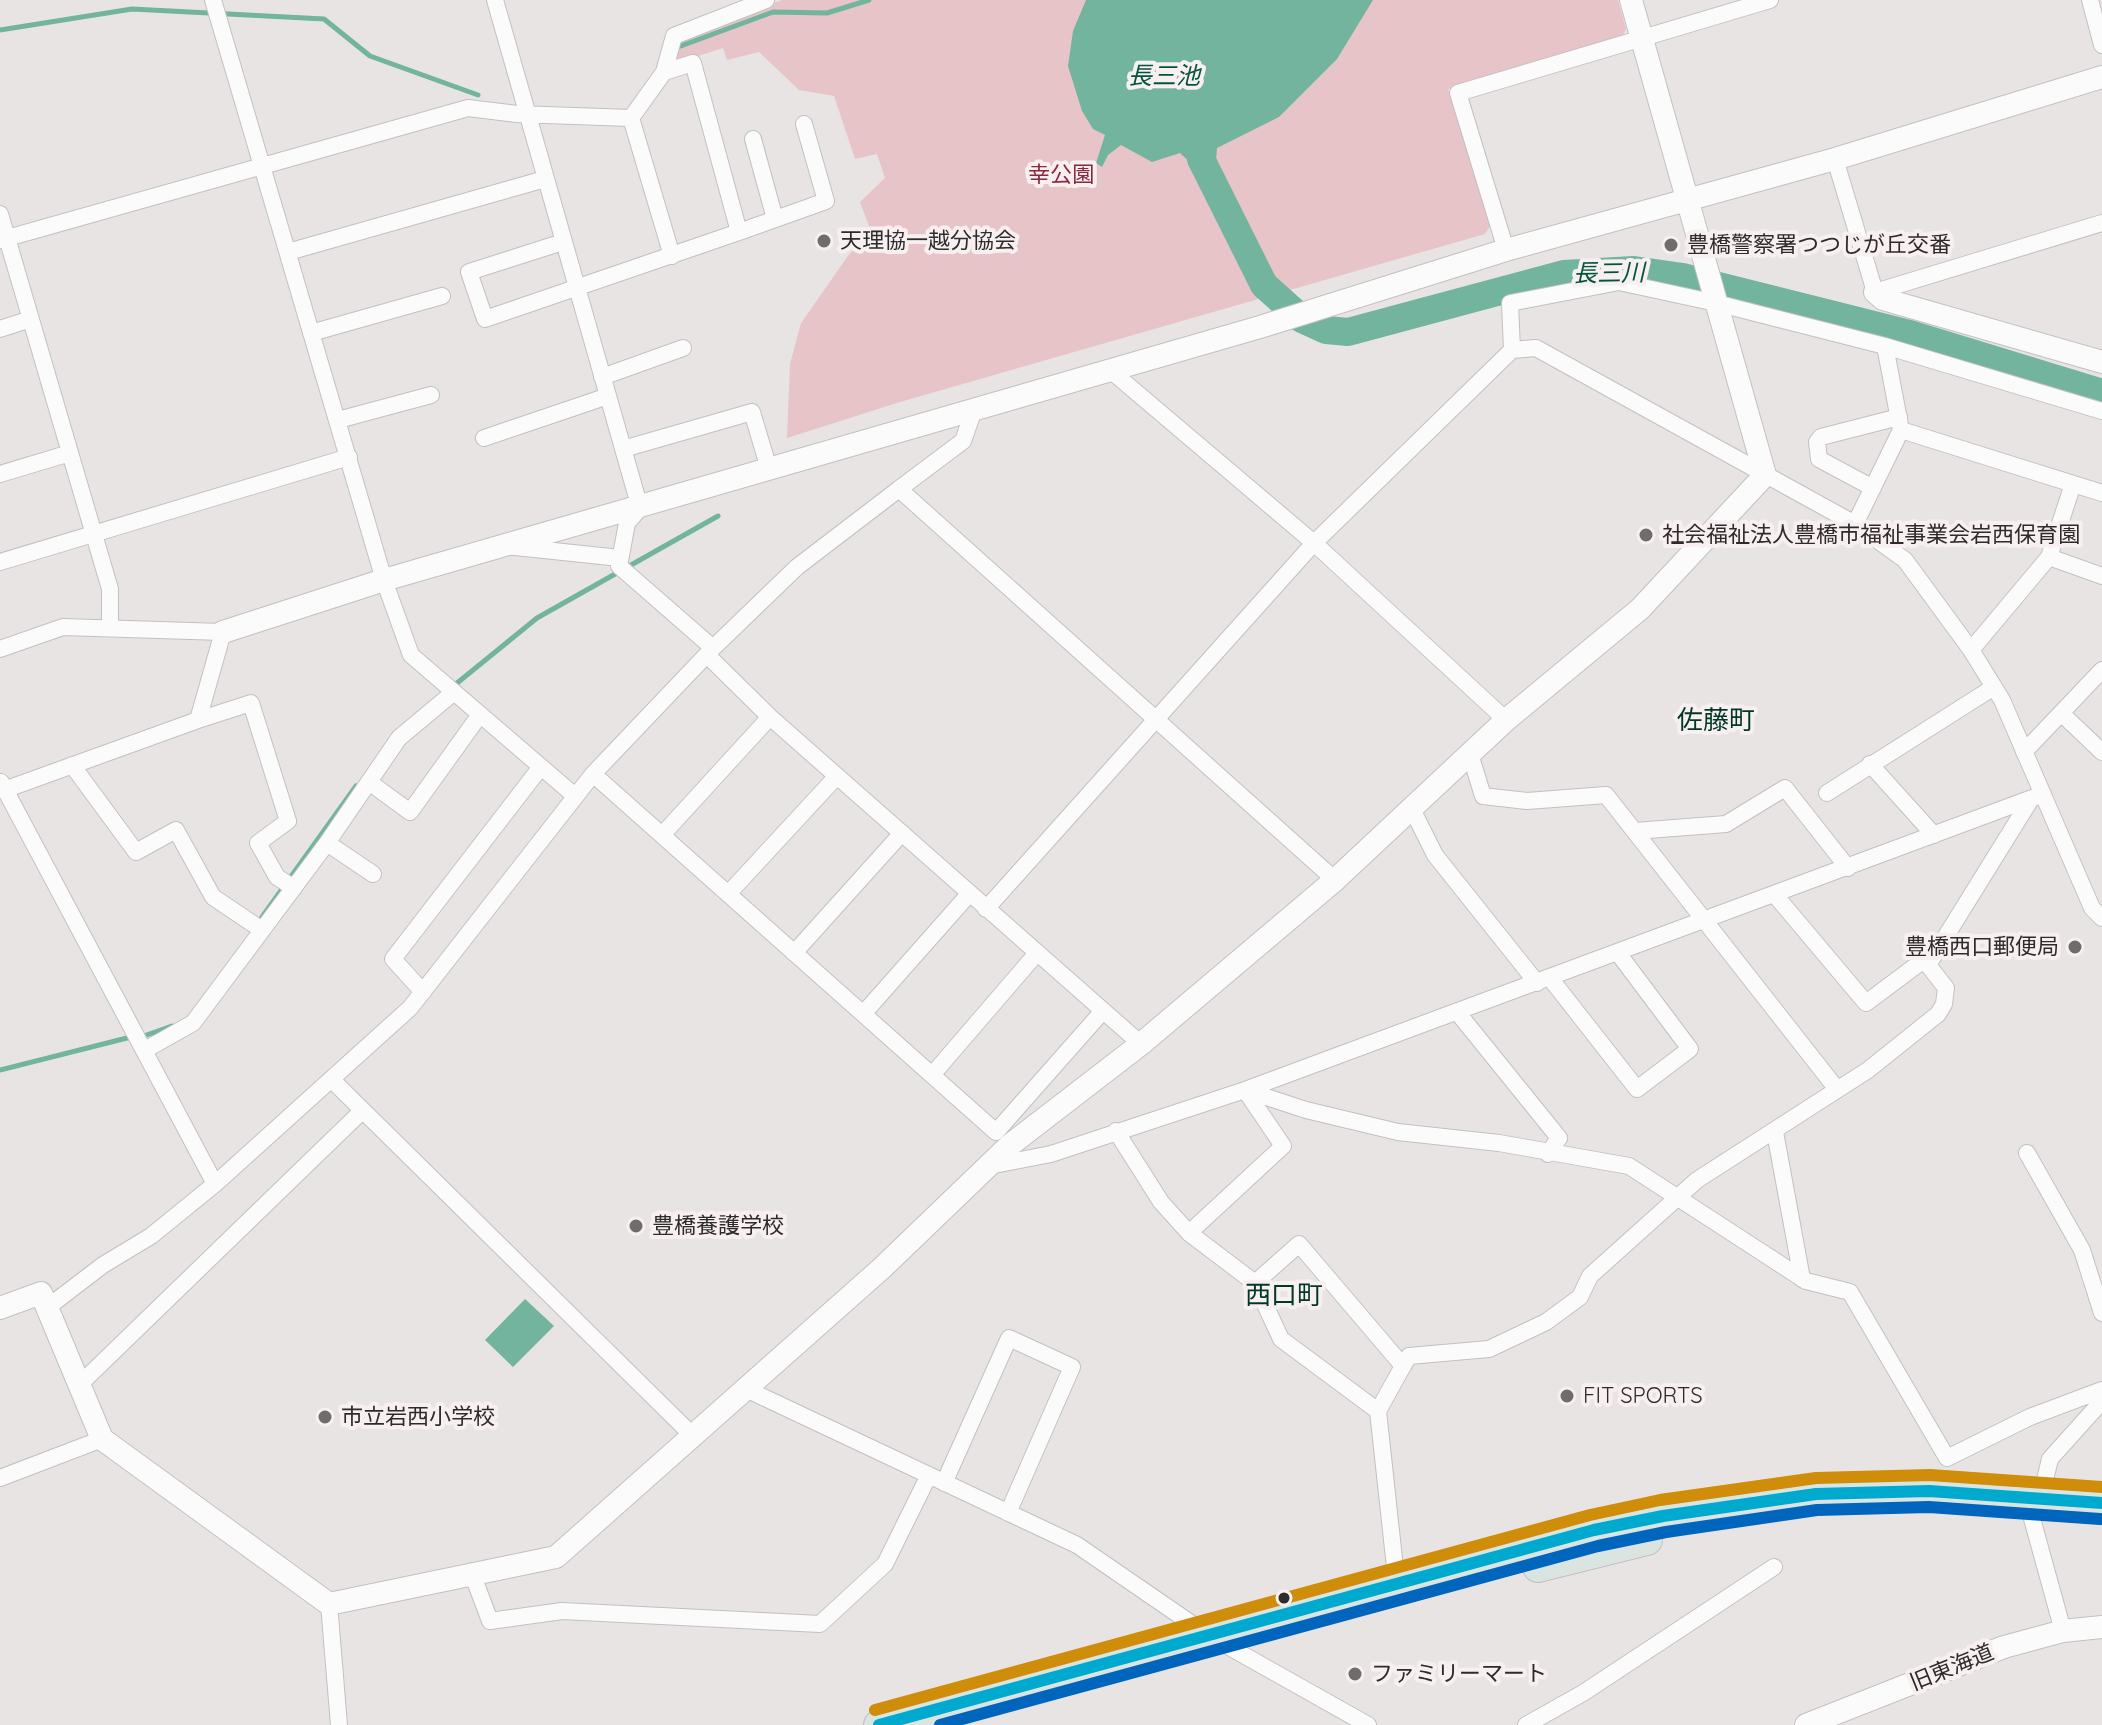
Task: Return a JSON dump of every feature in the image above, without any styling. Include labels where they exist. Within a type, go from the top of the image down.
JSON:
[{"type":"highway","points":[[943,1725],[1397,1586],[1594,1530],[1734,1505],[1816,1494],[1929,1491],[2036,1505],[2102,1524]]},
{"type":"highway","points":[[879,1725],[1218,1641],[1694,1530],[1798,1516],[2102,1503]]},
{"type":"street","points":[[213,0],[384,580],[411,655],[575,796]]},
{"type":"street","points":[[495,0],[640,508]]},
{"type":"street","points":[[631,118],[664,72],[674,36],[766,0]]},
{"type":"street","points":[[1631,0],[1765,475]]},
{"type":"street","points":[[2090,0],[2102,45]]},
{"type":"street","points":[[1506,250],[1458,93],[1761,1]]},
{"type":"street","points":[[664,72],[693,63],[739,232]]},
{"type":"street","points":[[0,649],[63,627],[223,632],[384,580],[1110,370],[1506,250],[1835,159],[2102,77]]},
{"type":"street","points":[[4,239],[262,163],[468,108],[631,118]]},
{"type":"street","points":[[631,118],[672,256]]},
{"type":"street","points":[[563,242],[469,272],[485,319],[577,290],[826,201],[804,124]]},
{"type":"street","points":[[753,139],[775,219]]},
{"type":"street","points":[[1835,159],[1875,292],[1883,299],[2102,362]]},
{"type":"street","points":[[288,252],[545,179]]},
{"type":"street","points":[[0,214],[4,239],[31,319],[110,589],[110,628]]},
{"type":"street","points":[[1875,292],[2102,223]]},
{"type":"street","points":[[1512,350],[1510,303],[1619,282],[1885,346],[2102,411]]},
{"type":"street","points":[[311,333],[442,296]]},
{"type":"street","points":[[0,329],[31,319]]},
{"type":"street","points":[[1855,524],[1900,423],[1885,346]]},
{"type":"street","points":[[602,377],[683,348]]},
{"type":"street","points":[[986,909],[1314,543],[1512,350],[1536,348],[1855,524],[1905,560],[1994,687],[2024,752],[2037,796],[2092,908],[2102,916]]},
{"type":"street","points":[[1110,370],[1314,543],[1506,720]]},
{"type":"street","points":[[338,420],[431,395]]},
{"type":"street","points":[[484,438],[608,396]]},
{"type":"street","points":[[48,1307],[103,1265],[151,1236],[215,1184],[423,992],[593,774],[797,567],[963,441],[975,407]]},
{"type":"street","points":[[623,449],[752,412],[769,469]]},
{"type":"street","points":[[1873,488],[1819,459],[1817,442],[1821,437],[1900,423],[2102,493]]},
{"type":"street","points":[[0,474],[70,453]]},
{"type":"street","points":[[0,562],[349,457]]},
{"type":"street","points":[[0,1308],[41,1293],[102,1439],[329,1604],[556,1557],[882,1268],[987,1166],[1141,1044],[1335,880],[1506,720],[1640,609],[1765,475]]},
{"type":"street","points":[[1971,650],[2049,557],[2073,484]]},
{"type":"street","points":[[899,489],[1335,880]]},
{"type":"street","points":[[640,508],[627,523],[619,566],[710,652],[770,717],[1141,1044]]},
{"type":"street","points":[[504,546],[620,558]]},
{"type":"street","points":[[2049,557],[2102,576]]},
{"type":"street","points":[[198,720],[223,632]]},
{"type":"street","points":[[2024,752],[2102,670]]},
{"type":"street","points":[[1827,793],[1994,687]]},
{"type":"street","points":[[145,1050],[193,1023],[327,843],[399,738],[454,692]]},
{"type":"street","points":[[215,1184],[2,785],[72,765],[251,703],[288,821],[258,843],[277,877],[294,888]]},
{"type":"street","points":[[2061,713],[2102,752]]},
{"type":"street","points":[[369,782],[410,812],[479,716]]},
{"type":"street","points":[[662,835],[770,717]]},
{"type":"street","points":[[1470,754],[1483,796],[1527,801],[1606,795],[1836,1088]]},
{"type":"street","points":[[1870,764],[1934,835]]},
{"type":"street","points":[[72,765],[136,852],[176,830],[213,897],[262,930]]},
{"type":"street","points":[[423,992],[393,959],[540,768]]},
{"type":"street","points":[[593,774],[996,1132],[1102,1012]]},
{"type":"street","points":[[728,894],[837,776]]},
{"type":"street","points":[[1635,831],[1726,824],[1785,788],[1848,868]]},
{"type":"street","points":[[987,1166],[1051,1154],[1245,1090],[2037,796]]},
{"type":"street","points":[[1397,1586],[1378,1411],[1409,1356],[1489,1349],[1546,1322],[1580,1297],[1590,1276],[1676,1196],[1729,1157],[1775,1132],[1836,1088],[1868,1070],[1938,1014],[1944,1004],[1946,988],[1928,965],[2037,796]]},
{"type":"street","points":[[1412,809],[1435,855],[1637,1089],[1690,1049],[1618,953]]},
{"type":"street","points":[[794,953],[902,833]]},
{"type":"street","points":[[327,843],[373,874]]},
{"type":"street","points":[[863,1014],[970,893]]},
{"type":"street","points":[[1775,895],[1866,1003],[1937,950]]},
{"type":"street","points":[[932,1075],[1037,953]]},
{"type":"street","points":[[1458,1013],[1559,1138],[1548,1154]]},
{"type":"street","points":[[331,1079],[693,1436]]},
{"type":"street","points":[[1245,1090],[1306,1110],[1398,1132],[1499,1143],[1629,1166],[1802,1279],[1850,1292],[1947,1458],[2030,1417],[2102,1390]]},
{"type":"street","points":[[1189,1233],[1283,1146],[1245,1090]]},
{"type":"street","points":[[78,1386],[362,1111]]},
{"type":"street","points":[[1116,1131],[1161,1202],[1189,1233],[1255,1283],[1281,1339],[1378,1411]]},
{"type":"street","points":[[1775,1132],[1802,1279]]},
{"type":"street","points":[[2027,1153],[2082,1250],[2098,1287],[2102,1313]]},
{"type":"street","points":[[1255,1283],[1299,1244],[1403,1366]]},
{"type":"street","points":[[473,1576],[490,1621],[562,1611],[820,1624],[885,1564],[936,1479],[1009,1338],[1072,1367],[1008,1513]]},
{"type":"street","points":[[746,1389],[1077,1545],[1218,1641],[1368,1725]]},
{"type":"street","points":[[2063,1631],[2036,1505],[2050,1459],[2102,1401]]},
{"type":"street","points":[[0,1478],[102,1439]]},
{"type":"street","points":[[1526,1725],[1583,1693],[1774,1567]]},
{"type":"street","points":[[329,1604],[339,1725]]},
{"type":"street","name":"旧東海道","points":[[1806,1725],[1834,1720],[2004,1647],[2063,1631],[2102,1627]]},
{"type":"green space","name":"幸公園","points":[[782,0],[1618,0],[1626,29],[1622,37],[1448,89],[1490,226],[1485,234],[900,402],[787,438],[790,364],[801,323],[850,253],[872,234],[860,202],[885,178],[877,154],[855,159],[834,96],[799,90],[759,52],[727,60],[723,48],[673,64],[680,39]]},
{"type":"water","name":"長三池","points":[[1086,0],[1373,0],[1337,59],[1279,117],[1217,148],[1216,160],[1194,166],[1180,153],[1152,162],[1121,145],[1108,155],[1102,167],[1096,163],[1105,135],[1093,129],[1082,111],[1068,66],[1073,31]]},
{"type":"water","points":[[525,1299],[554,1326],[513,1367],[485,1340]]},
{"type":"waterway","points":[[678,47],[773,12],[827,13],[869,0]]},
{"type":"waterway","points":[[0,30],[132,9],[324,19],[370,56],[478,95]]},
{"type":"waterway","name":"長三川","points":[[1201,159],[1264,285],[1302,319],[1326,330],[1348,332],[1564,274],[1634,270],[1683,277],[1906,333],[2102,393]]},
{"type":"waterway","points":[[451,688],[537,618],[718,516]]},
{"type":"waterway","points":[[257,924],[356,786]]},
{"type":"waterway","points":[[141,1037],[172,1026]]},
{"type":"waterway","points":[[0,1070],[131,1037]]},
{"type":"transit line","points":[[875,1710],[1590,1515],[1660,1500],[1816,1478],[1930,1475],[2102,1487]]},
{"type":"transit line","points":[[879,1725],[1594,1530],[1663,1516],[1816,1494],[1929,1491],[2102,1503]]},
{"type":"transit line","points":[[940,1725],[1598,1546],[1666,1532],[1817,1510],[1929,1507],[2100,1519]]},
{"type":"place","name":"天理協一越分協会","points":[[824,241]]},
{"type":"place","name":"豊橋警察署つつじが丘交番","points":[[1671,245]]},
{"type":"place","name":"社会福祉法人豊橋市福祉事業会岩西保育園","points":[[1646,535]]},
{"type":"place","name":"豊橋西口郵便局","points":[[2075,947]]},
{"type":"place","name":"豊橋養護学校","points":[[636,1226]]},
{"type":"place","name":"FIT SPORTS","points":[[1567,1396]]},
{"type":"place","name":"市立岩西小学校","points":[[325,1417]]},
{"type":"place","name":"ファミリーマート","points":[[1355,1674]]},
{"type":"district","name":"佐藤町","points":[[1716,721]]},
{"type":"district","name":"西口町","points":[[1284,1296]]}]
